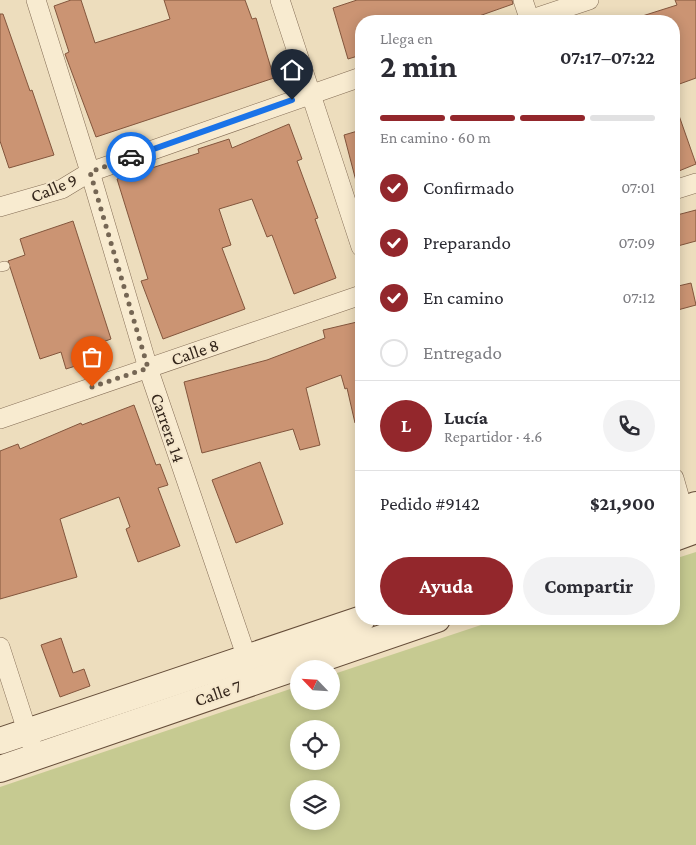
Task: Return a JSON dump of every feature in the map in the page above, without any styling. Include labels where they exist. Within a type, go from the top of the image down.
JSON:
[{"type":"main road","name":"Calle 7","points":[[35,756],[250,670],[355,622]]},
{"type":"main road","name":"Calle 7","points":[[0,741],[415,625]]},
{"type":"street","name":"Carrera 14","points":[[36,0],[90,172],[148,368],[250,670]]},
{"type":"street","points":[[280,0],[355,229]]},
{"type":"street","points":[[523,0],[527,15]]},
{"type":"street","points":[[545,15],[589,0]]},
{"type":"street","name":"Calle 9","points":[[0,207],[62,189],[90,172],[355,79]]},
{"type":"street","points":[[680,188],[696,183]]},
{"type":"street","name":"Calle 8","points":[[0,419],[355,297]]},
{"type":"street","points":[[680,502],[685,522]]},
{"type":"lane","points":[[0,647],[35,756],[0,769]]},
{"type":"green space","points":[[696,552],[696,845],[0,845],[0,787],[290,689],[290,710],[340,710],[340,672],[481,625],[680,625],[680,557]]},
{"type":"building","points":[[71,0],[81,0],[95,43],[170,19],[164,0],[245,0],[252,19],[256,18],[274,78],[96,137],[65,54],[69,52],[54,6]]},
{"type":"building","points":[[357,0],[512,0],[513,4],[482,15],[355,15],[355,57],[348,59],[333,8]]},
{"type":"building","points":[[675,0],[696,0],[696,78],[680,84],[680,15],[645,15],[677,5]]},
{"type":"building","points":[[0,14],[3,14],[54,155],[9,168],[0,141]]},
{"type":"building","points":[[680,118],[696,164],[680,171]]},
{"type":"building","points":[[289,124],[302,159],[297,161],[318,218],[315,219],[336,278],[294,294],[272,235],[267,237],[252,199],[219,209],[231,245],[222,248],[245,309],[163,339],[141,281],[148,279],[117,179],[199,153],[198,149],[229,139],[232,148]]},
{"type":"building","points":[[355,132],[355,177],[344,135]]},
{"type":"building","points":[[696,210],[696,241],[680,245],[680,214]]},
{"type":"building","points":[[73,221],[111,339],[100,343],[104,357],[66,369],[61,352],[40,359],[8,261],[25,255],[20,239]]},
{"type":"building","points":[[691,283],[696,305],[680,309],[680,286]]},
{"type":"building","points":[[355,322],[355,423],[347,388],[345,389],[341,375],[306,388],[320,445],[300,450],[293,429],[202,453],[184,382],[267,360],[325,338],[323,330]]},
{"type":"building","points":[[134,405],[156,465],[160,464],[168,485],[158,488],[180,546],[138,562],[126,529],[130,527],[119,497],[60,519],[77,577],[0,599],[0,451],[18,444],[20,449],[81,423],[82,425]]},
{"type":"building","points":[[260,462],[283,524],[236,543],[212,480]]},
{"type":"building","points":[[61,638],[73,673],[84,669],[90,686],[60,697],[41,645]]},
{"type":"way so far","points":[[92,387],[148,368],[90,172],[131,157]]},
{"type":"route","points":[[131,157],[292,100]]}]
